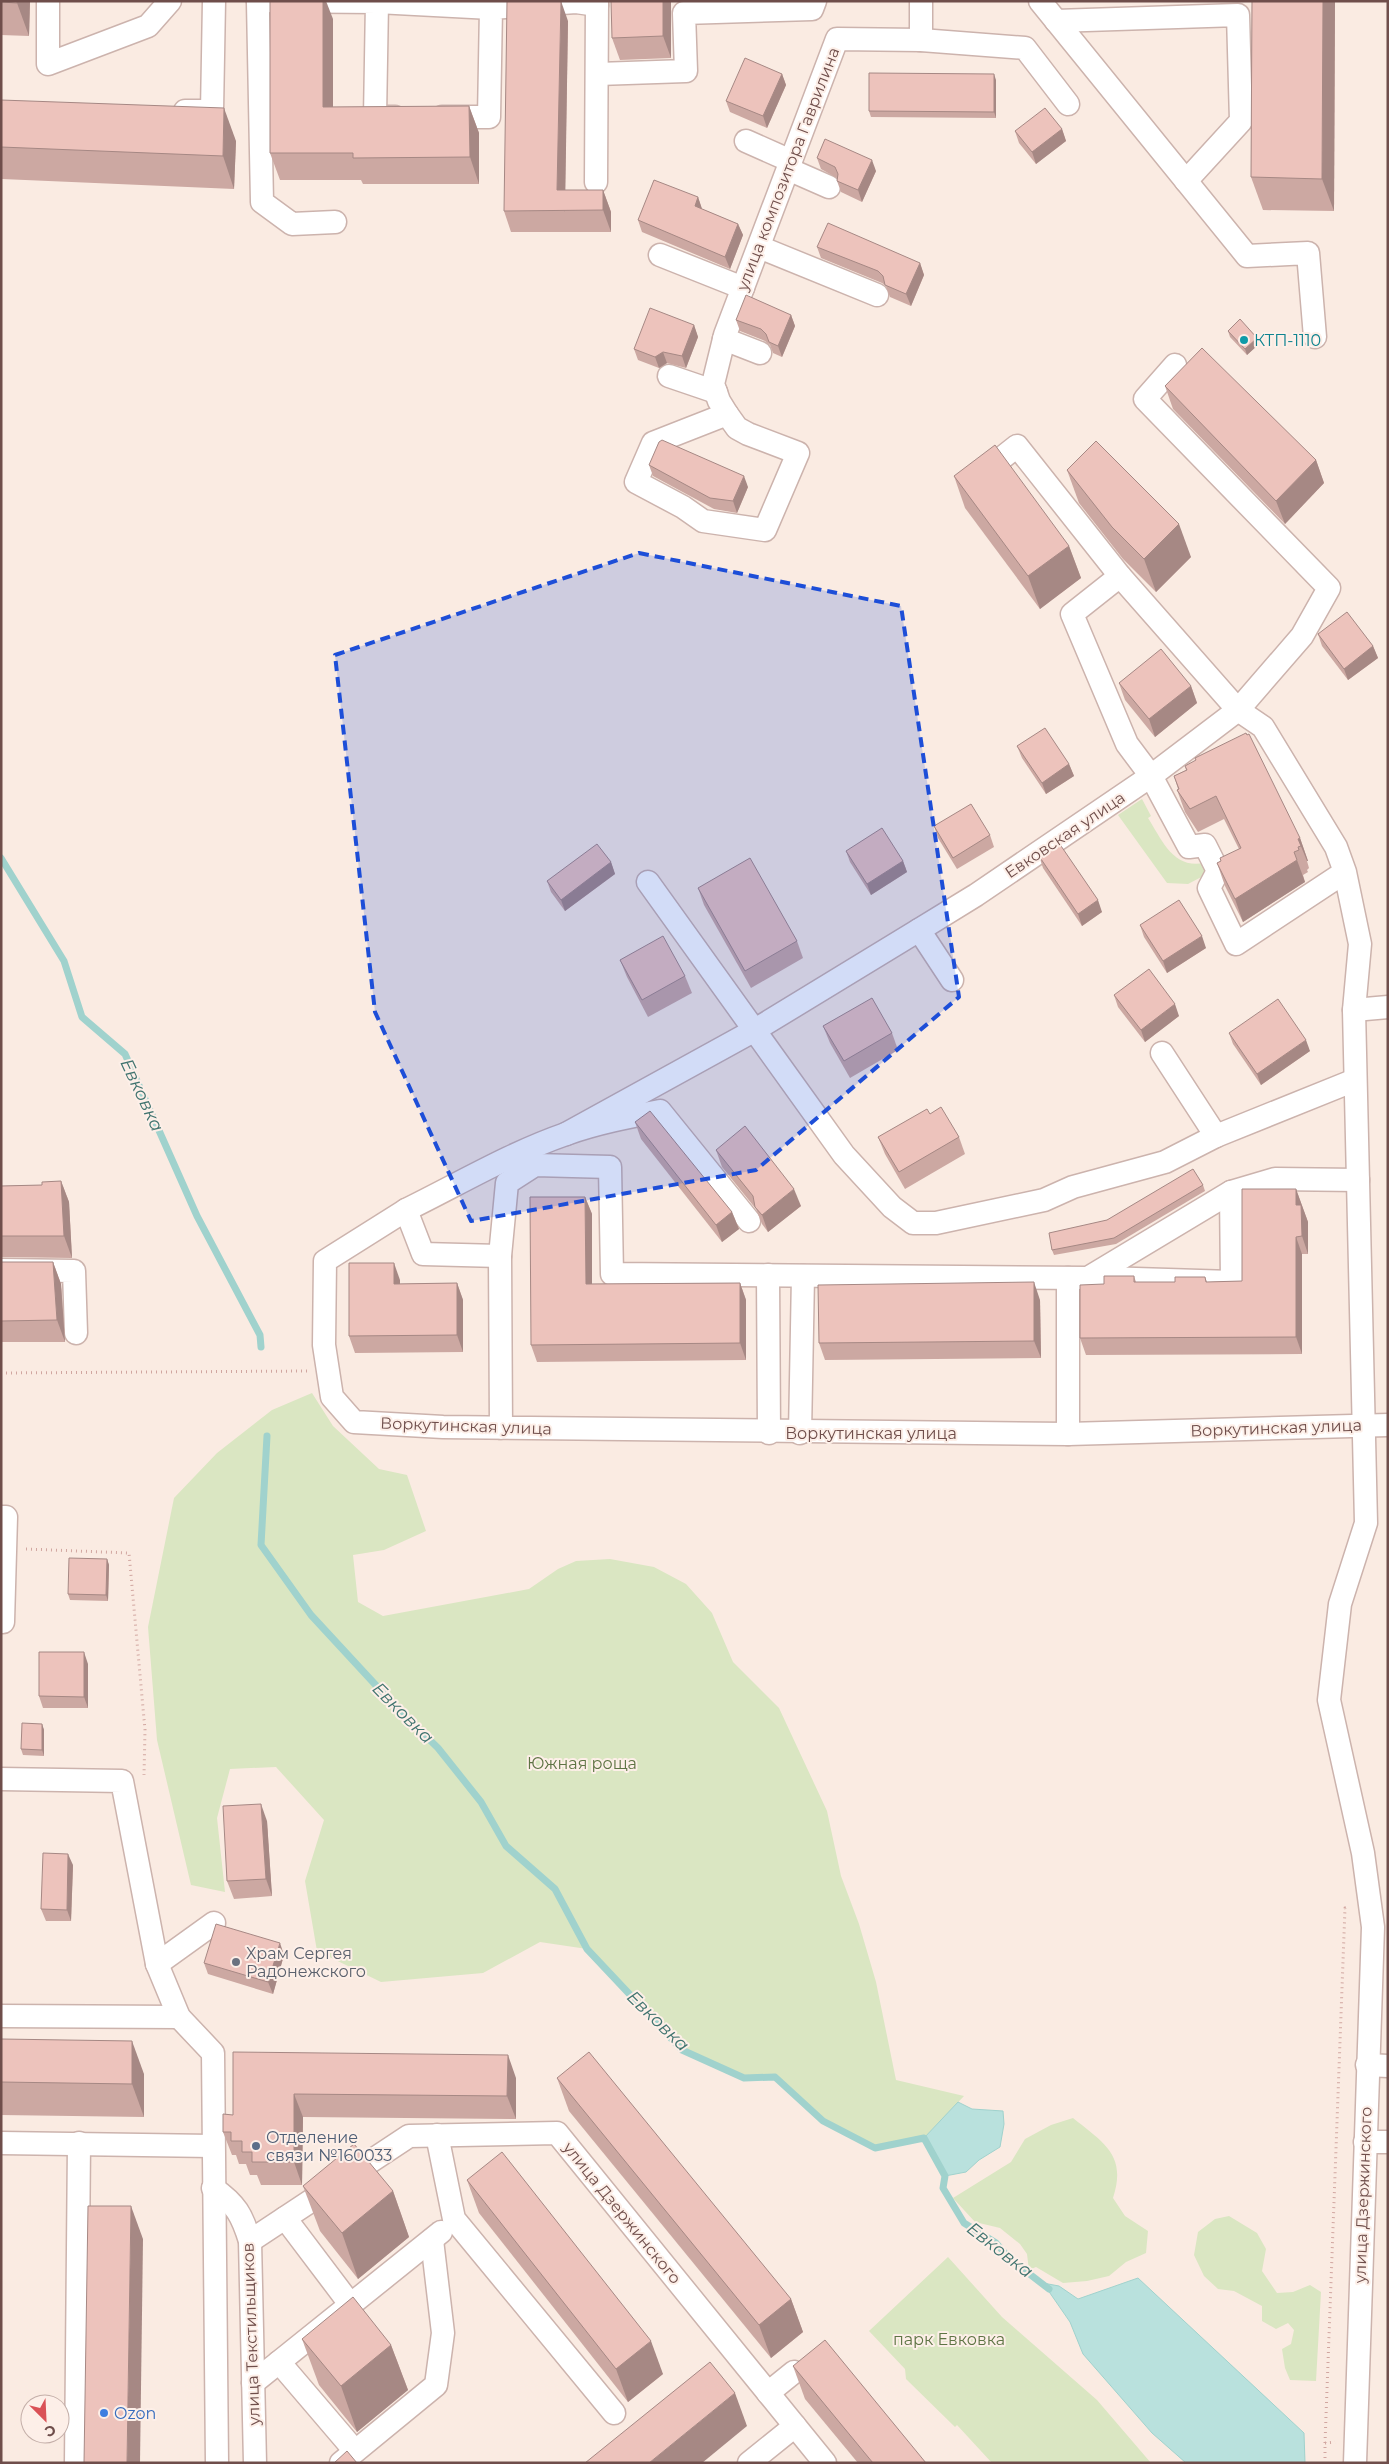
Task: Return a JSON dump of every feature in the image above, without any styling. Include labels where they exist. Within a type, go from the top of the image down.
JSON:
[{"type":"street","points":[[48,1],[48,64],[148,26],[170,1]]},
{"type":"street","points":[[164,111],[212,111],[214,1]]},
{"type":"street","points":[[598,74],[686,71],[684,14],[812,10],[815,1]]},
{"type":"street","points":[[921,1],[921,40],[1025,48],[1068,104]]},
{"type":"street","points":[[1040,1],[1247,256],[1308,253],[1315,337]]},
{"type":"street","points":[[336,222],[292,224],[262,202],[258,2],[377,2],[491,8],[576,2],[597,3],[596,182]]},
{"type":"street","points":[[377,2],[376,117],[489,117],[491,8]]},
{"type":"street","points":[[1056,21],[1238,15],[1241,121],[1186,181]]},
{"type":"street","name":"улица композитора Гаврилина","points":[[727,414],[653,443],[636,482],[683,507],[704,521],[765,530],[798,453],[737,428],[727,414],[713,384],[724,339],[837,39],[921,40]]},
{"type":"street","points":[[746,142],[829,187]]},
{"type":"street","points":[[758,247],[877,295]]},
{"type":"street","points":[[660,255],[743,288]]},
{"type":"street","points":[[724,339],[760,353]]},
{"type":"street","name":"Евковская улица","points":[[566,1134],[755,1030],[976,895],[1151,776],[1238,710],[1302,636],[1328,588],[1145,399],[1175,366]]},
{"type":"street","points":[[669,376],[716,392]]},
{"type":"street","name":"улица Дзержинского","points":[[966,487],[1017,446],[1120,576],[1238,710],[1263,727],[1321,819],[1336,847],[1345,872],[1360,944],[1354,1010],[1366,1523],[1340,1604],[1329,1700],[1364,1853],[1377,1921],[1380,1960],[1377,2066],[1365,2142],[1355,2463]]},
{"type":"street","points":[[1120,576],[1072,614],[1127,744],[1151,776],[1189,847],[1206,845],[1218,871],[1209,888],[1236,944],[1345,872]]},
{"type":"street","points":[[648,882],[844,1155],[892,1207],[912,1224],[936,1223],[1044,1200],[1073,1187],[1166,1162],[1216,1136],[1356,1080]]},
{"type":"street","points":[[919,930],[952,980]]},
{"type":"street","points":[[1354,1010],[1388,1007]]},
{"type":"street","points":[[1162,1053],[1216,1136]]},
{"type":"street","points":[[328,1371],[324,1345],[325,1261],[406,1210],[490,1168],[566,1134],[614,1120],[660,1111],[749,1221]]},
{"type":"street","points":[[507,1184],[535,1165],[610,1167],[612,1274],[1078,1278],[1232,1282],[1231,1192]]},
{"type":"street","points":[[490,1168],[507,1184]]},
{"type":"street","points":[[1078,1278],[1231,1192],[1276,1179],[1358,1180]]},
{"type":"street","points":[[501,1428],[500,1256],[507,1184]]},
{"type":"street","points":[[406,1210],[423,1254],[500,1256]]},
{"type":"street","points":[[1,1270],[74,1271],[76,1332]]},
{"type":"street","points":[[768,1275],[769,1433]]},
{"type":"street","points":[[800,1433],[803,1276]]},
{"type":"street","points":[[1068,1434],[1078,1278]]},
{"type":"street","name":"Воркутинская улица","points":[[328,1371],[332,1397],[354,1422],[443,1427],[769,1433],[1068,1434],[1388,1425]]},
{"type":"street","points":[[1,1517],[6,1517],[3,1622],[1,1622]]},
{"type":"street","points":[[1,1779],[122,1781],[157,1964],[179,2017],[213,2053],[217,2463]]},
{"type":"street","points":[[157,1964],[214,1924]]},
{"type":"street","points":[[1,2016],[179,2017]]},
{"type":"street","name":"улица Дзержинского","points":[[250,2241],[409,2136],[557,2133],[795,2426],[820,2461]]},
{"type":"street","points":[[437,2135],[454,2219],[614,2413]]},
{"type":"street","points":[[1365,2142],[1388,2142]]},
{"type":"street","points":[[1,2143],[213,2146]]},
{"type":"street","points":[[76,2463],[79,2143]]},
{"type":"street","name":"улица Текстильщиков","points":[[214,2188],[231,2201],[243,2218],[250,2241],[255,2463]]},
{"type":"street","points":[[285,2218],[350,2304]]},
{"type":"street","points":[[254,2383],[432,2240],[454,2219]]},
{"type":"street","points":[[279,2362],[348,2457],[436,2385],[443,2333],[432,2240]]},
{"type":"street","points":[[768,2393],[794,2372]]},
{"type":"street","points":[[750,2463],[795,2426]]},
{"type":"path","points":[[1,1373],[328,1371]]},
{"type":"path","points":[[5,1548],[129,1553],[145,1730],[145,1774],[122,1781]]},
{"type":"path","points":[[1325,2443],[1346,1908],[1377,1921]]},
{"type":"highlighted area","points":[[639,553],[901,606],[959,997],[756,1170],[471,1221],[375,1012],[335,655]]},
{"type":"green space","points":[[1142,799],[1151,816],[1148,818],[1170,851],[1184,862],[1193,864],[1204,863],[1209,873],[1188,884],[1167,883],[1118,815]]},
{"type":"green space","name":"Южная роща","points":[[312,1393],[333,1426],[379,1469],[407,1475],[426,1531],[384,1550],[353,1555],[358,1602],[383,1616],[529,1589],[558,1569],[576,1561],[610,1559],[654,1567],[686,1584],[712,1613],[733,1662],[779,1708],[827,1811],[841,1876],[859,1924],[876,1982],[896,2080],[964,2096],[924,2138],[875,2148],[823,2121],[775,2077],[744,2078],[682,2050],[587,1949],[540,1942],[483,1973],[381,1982],[317,1951],[305,1881],[324,1820],[276,1767],[230,1769],[217,1818],[225,1892],[191,1885],[157,1740],[148,1627],[174,1498],[217,1453],[272,1410]]},
{"type":"green space","points":[[1073,2118],[1110,2151],[1115,2160],[1117,2171],[1117,2183],[1113,2198],[1125,2216],[1148,2231],[1146,2253],[1126,2262],[1109,2276],[1087,2281],[1063,2283],[1036,2267],[1029,2270],[1027,2254],[1020,2244],[1000,2228],[975,2222],[953,2198],[1011,2162],[1025,2139],[1051,2125]]},
{"type":"green space","points":[[1229,2216],[1257,2233],[1266,2249],[1262,2271],[1277,2293],[1293,2292],[1310,2285],[1321,2292],[1316,2381],[1290,2380],[1285,2368],[1282,2349],[1291,2344],[1294,2330],[1288,2323],[1276,2329],[1262,2321],[1262,2306],[1234,2291],[1218,2289],[1204,2276],[1194,2255],[1198,2232],[1215,2219]]},
{"type":"green space","name":"парк Евковка","points":[[948,2257],[1002,2317],[1097,2400],[1151,2463],[992,2463],[957,2425],[955,2427],[906,2379],[905,2369],[869,2331]]},
{"type":"water","points":[[958,2102],[972,2109],[1003,2111],[1004,2124],[1000,2147],[979,2160],[966,2172],[945,2176],[924,2138]]},
{"type":"water","points":[[1138,2278],[1304,2433],[1305,2463],[1186,2463],[1152,2433],[1083,2354],[1070,2322],[1043,2283],[1059,2286],[1078,2299]]},
{"type":"building","points":[[17,1],[17,3],[1,2]]},
{"type":"building","points":[[270,1],[323,1],[323,107],[469,106],[470,157],[353,158],[353,153],[270,153]]},
{"type":"building","points":[[507,1],[561,1],[557,190],[603,190],[603,210],[504,211]]},
{"type":"building","points":[[611,1],[663,1],[663,36],[612,38]]},
{"type":"building","points":[[1252,1],[1323,1],[1322,179],[1251,177]]},
{"type":"building","points":[[745,58],[782,74],[763,116],[726,101]]},
{"type":"building","points":[[869,73],[994,74],[994,112],[869,111]]},
{"type":"building","points":[[1,100],[224,108],[223,156],[1,147]]},
{"type":"building","points":[[1045,108],[1062,129],[1032,152],[1015,131]]},
{"type":"building","points":[[825,139],[872,160],[858,190],[837,181],[838,174],[835,167],[817,158]]},
{"type":"building","points":[[654,180],[698,197],[695,206],[738,224],[725,257],[638,220]]},
{"type":"building","points":[[828,223],[920,263],[906,294],[885,285],[883,276],[878,271],[817,247]]},
{"type":"building","points":[[746,295],[791,315],[778,346],[769,342],[766,334],[761,329],[736,320]]},
{"type":"building","points":[[650,308],[694,325],[682,356],[663,352],[655,357],[634,349]]},
{"type":"building","name":"КТП-1110","points":[[1240,319],[1257,338],[1245,349],[1228,331]]},
{"type":"building","points":[[1202,348],[1316,460],[1276,501],[1165,386]]},
{"type":"building","points":[[662,440],[744,476],[733,501],[710,498],[649,465],[659,442]]},
{"type":"building","points":[[1096,441],[1179,524],[1144,559],[1112,527],[1067,470]]},
{"type":"building","points":[[995,445],[1069,546],[1028,576],[954,476]]},
{"type":"building","points":[[1347,612],[1373,646],[1344,669],[1318,634]]},
{"type":"building","points":[[1161,649],[1191,686],[1149,719],[1119,683]]},
{"type":"building","points":[[1045,728],[1069,764],[1042,783],[1017,746]]},
{"type":"building","points":[[1246,733],[1247,735],[1249,734],[1300,838],[1298,839],[1301,846],[1298,847],[1299,850],[1294,852],[1297,860],[1235,899],[1217,863],[1221,861],[1220,858],[1241,848],[1216,796],[1190,809],[1177,790],[1179,789],[1174,776],[1187,770],[1185,766],[1196,760],[1195,758]]},
{"type":"building","points":[[971,804],[990,835],[953,858],[934,826]]},
{"type":"building","points":[[882,828],[903,861],[867,884],[846,851]]},
{"type":"building","points":[[1059,843],[1098,900],[1078,914],[1039,856]]},
{"type":"building","points":[[597,844],[611,862],[561,900],[547,881]]},
{"type":"building","points":[[750,858],[797,941],[745,971],[698,888]]},
{"type":"building","points":[[1179,900],[1202,936],[1163,961],[1140,925]]},
{"type":"building","points":[[663,936],[685,976],[642,1000],[620,960]]},
{"type":"building","points":[[1149,969],[1175,1004],[1141,1030],[1114,995]]},
{"type":"building","points":[[872,998],[892,1033],[844,1061],[823,1026]]},
{"type":"building","points":[[1278,999],[1306,1040],[1257,1074],[1229,1033]]},
{"type":"building","points":[[941,1107],[959,1137],[899,1172],[878,1137],[927,1109],[930,1114]]},
{"type":"building","points":[[650,1111],[732,1212],[716,1225],[635,1122]]},
{"type":"building","points":[[745,1126],[794,1189],[762,1215],[755,1207],[753,1196],[716,1150]]},
{"type":"building","points":[[1193,1169],[1203,1185],[1114,1238],[1052,1250],[1049,1233],[1107,1220]]},
{"type":"building","points":[[61,1181],[64,1236],[1,1236],[1,1186],[42,1185],[42,1182]]},
{"type":"building","points":[[1242,1189],[1296,1189],[1296,1205],[1301,1205],[1302,1236],[1296,1237],[1296,1337],[1080,1338],[1080,1285],[1104,1284],[1104,1276],[1134,1276],[1134,1282],[1175,1282],[1175,1277],[1205,1277],[1206,1282],[1242,1281]]},
{"type":"building","points":[[530,1197],[585,1197],[586,1284],[740,1283],[740,1343],[531,1345]]},
{"type":"building","points":[[1,1262],[53,1262],[57,1320],[1,1321]]},
{"type":"building","points":[[349,1263],[394,1263],[394,1284],[457,1283],[457,1335],[349,1336]]},
{"type":"building","points":[[1034,1282],[1034,1341],[819,1343],[818,1285]]},
{"type":"building","points":[[69,1558],[107,1559],[106,1595],[68,1594]]},
{"type":"building","points":[[39,1652],[84,1652],[84,1697],[39,1696]]},
{"type":"building","points":[[22,1723],[42,1724],[42,1750],[21,1749]]},
{"type":"building","points":[[261,1804],[266,1879],[227,1881],[223,1806]]},
{"type":"building","points":[[43,1853],[68,1854],[67,1910],[41,1909]]},
{"type":"building","points":[[216,1924],[280,1943],[268,1982],[204,1963]]},
{"type":"building","points":[[1,2039],[132,2041],[132,2084],[1,2082]]},
{"type":"building","points":[[233,2052],[508,2055],[507,2096],[294,2094],[294,2162],[252,2162],[252,2152],[242,2152],[242,2141],[231,2141],[231,2132],[223,2132],[223,2114],[233,2115]]},
{"type":"building","points":[[589,2052],[791,2299],[759,2325],[557,2078]]},
{"type":"building","points":[[354,2144],[393,2191],[342,2233],[303,2186]]},
{"type":"building","points":[[502,2152],[651,2341],[616,2369],[467,2180]]},
{"type":"building","points":[[88,2206],[131,2206],[127,2463],[84,2463]]},
{"type":"building","points":[[353,2297],[391,2345],[341,2386],[302,2339]]},
{"type":"building","points":[[825,2340],[926,2463],[873,2463],[793,2366]]},
{"type":"building","points":[[710,2362],[735,2393],[649,2463],[585,2463]]},
{"type":"building","points":[[347,2451],[357,2463],[334,2463]]},
{"type":"waterway","name":"Евковка","points":[[1,858],[64,961],[82,1017],[125,1054],[197,1216],[260,1335],[261,1347]]},
{"type":"waterway","name":"Евковка","points":[[267,1436],[261,1545],[311,1615],[396,1707],[438,1748],[481,1802],[506,1846],[555,1889],[587,1949],[682,2050],[744,2078],[775,2077],[823,2121],[875,2148],[924,2138],[945,2176],[943,2188],[964,2223],[996,2243],[1010,2259],[1049,2289]]},
{"type":"place","name":"КТП-1110","points":[[1244,340]]},
{"type":"place","name":"Храм Сергея Радонежского","points":[[236,1962]]},
{"type":"place","name":"Отделение связи №160033","points":[[256,2146]]},
{"type":"place","name":"Ozon","points":[[104,2413]]}]
